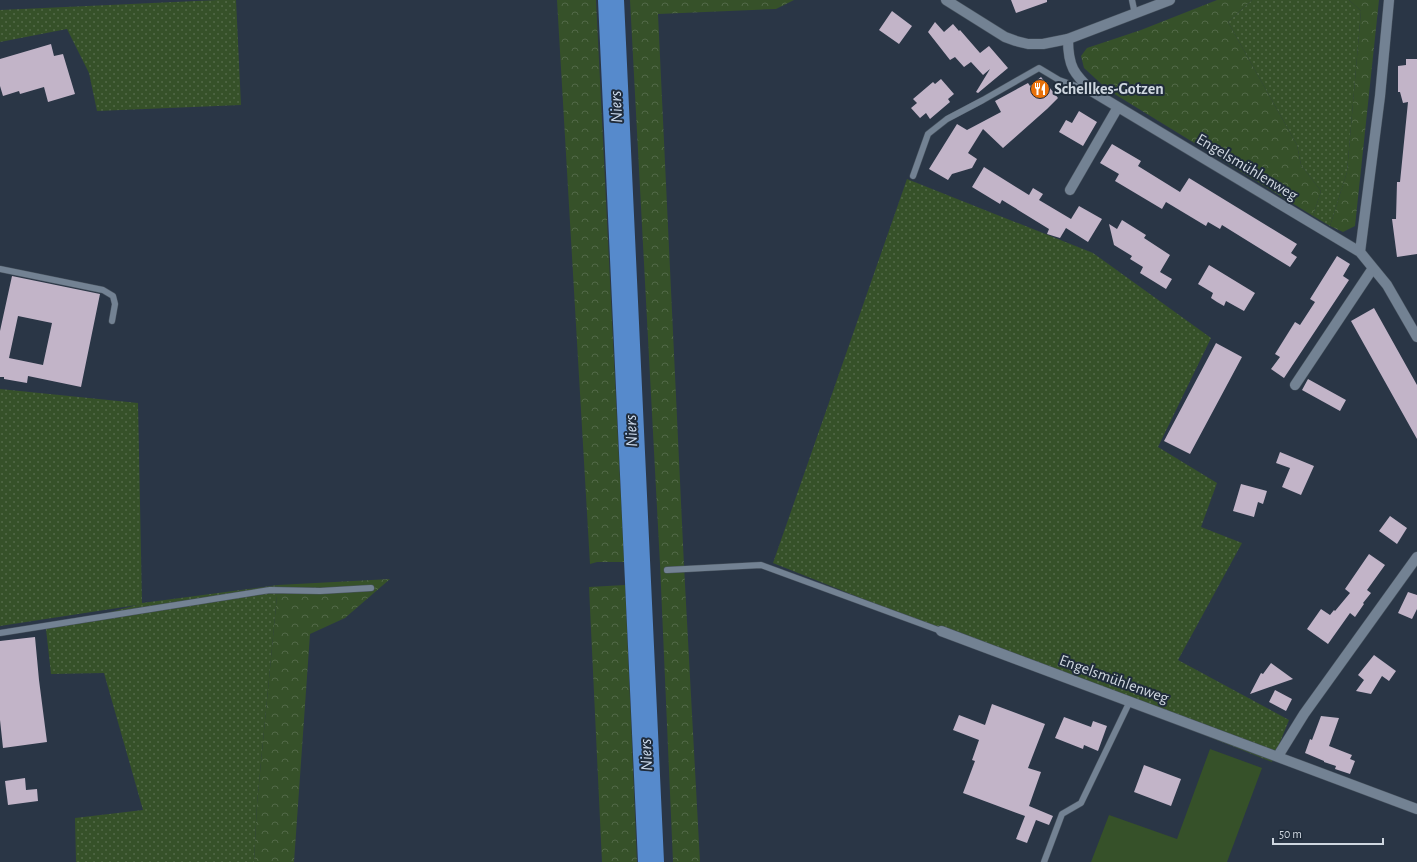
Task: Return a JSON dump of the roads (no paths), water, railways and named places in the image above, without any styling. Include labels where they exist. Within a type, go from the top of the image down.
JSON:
[{"type":"street","points":[[946,0],[1005,38],[1016,41],[1042,44],[1068,39],[1170,0]]},
{"type":"street","points":[[1360,252],[1380,96],[1389,0]]},
{"type":"street","name":"Engelsmühlenweg","points":[[1068,39],[1068,54],[1071,65],[1080,79],[1093,92],[1360,252],[1387,285],[1417,337]]},
{"type":"street","points":[[1070,190],[1118,107]]},
{"type":"street","points":[[1295,385],[1373,268]]},
{"type":"street","points":[[1278,756],[1304,714],[1417,557]]},
{"type":"street","name":"Engelsmühlenweg","points":[[940,631],[1417,809]]},
{"type":"lane","points":[[1132,0],[1135,14]]},
{"type":"lane","points":[[913,176],[928,134],[947,119],[1038,68],[1059,80],[1093,92]]},
{"type":"lane","points":[[0,269],[102,290],[113,296],[115,304],[112,321]]},
{"type":"lane","points":[[667,570],[761,565],[940,631]]},
{"type":"lane","points":[[0,633],[270,590],[320,591],[371,588]]},
{"type":"lane","points":[[1044,862],[1062,814],[1081,803],[1130,701]]},
{"type":"waterway","name":"Niers","points":[[611,0],[651,862]]},
{"type":"place","name":"Schellkes-Gotzen","points":[[1040,89]]}]
